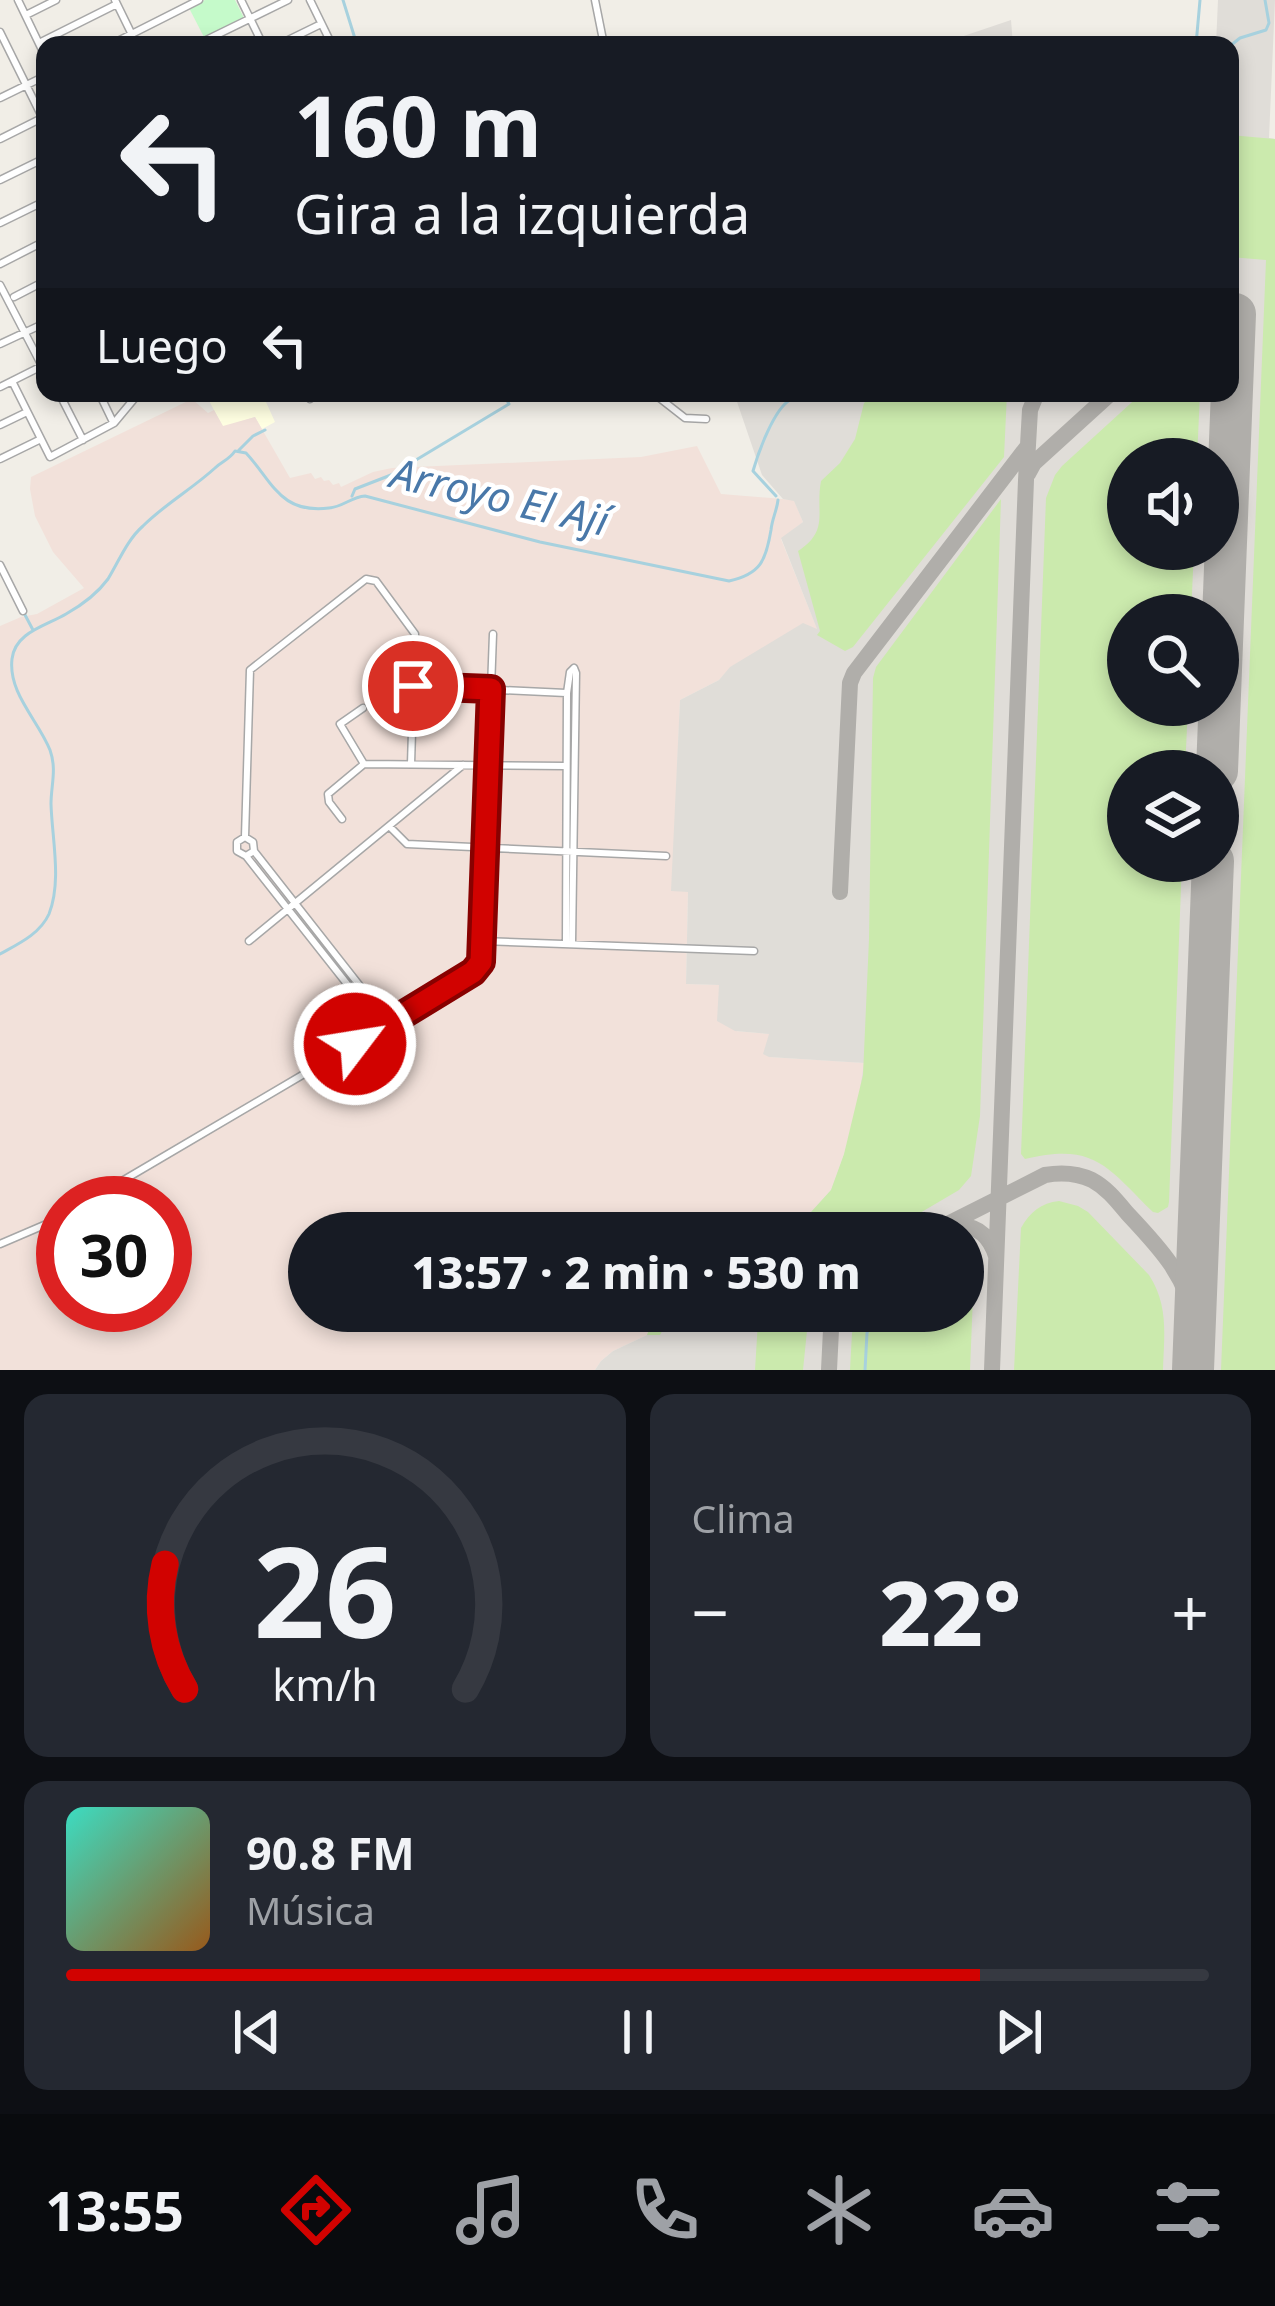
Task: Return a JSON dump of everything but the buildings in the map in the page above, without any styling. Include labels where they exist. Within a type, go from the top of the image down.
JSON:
[{"type":"street","points":[[18,0],[36,37]]},
{"type":"street","points":[[26,15],[56,0]]},
{"type":"street","points":[[52,36],[116,2],[132,35],[200,0]]},
{"type":"street","points":[[241,0],[258,36]]},
{"type":"street","points":[[215,36],[288,0]]},
{"type":"street","points":[[310,0],[327,36]]},
{"type":"street","points":[[595,0],[602,36]]},
{"type":"street","points":[[296,36],[321,24]]},
{"type":"street","points":[[0,32],[36,104]]},
{"type":"street","points":[[0,98],[36,80]]},
{"type":"street","points":[[0,139],[36,123]]},
{"type":"street","points":[[0,180],[36,162]]},
{"type":"street","points":[[0,223],[36,205]]},
{"type":"street","points":[[0,264],[36,246]]},
{"type":"street","points":[[0,285],[36,355]]},
{"type":"street","points":[[7,300],[36,286]]},
{"type":"street","points":[[0,344],[36,327]]},
{"type":"street","points":[[0,387],[36,370]]},
{"type":"street","points":[[12,381],[50,457],[114,423],[132,402]]},
{"type":"street","points":[[63,402],[82,440]]},
{"type":"street","points":[[104,402],[114,423]]},
{"type":"street","points":[[664,402],[685,418],[706,419]]},
{"type":"street","points":[[0,425],[26,412]]},
{"type":"street","points":[[0,459],[41,439]]},
{"type":"street","points":[[0,565],[23,611]]},
{"type":"street","points":[[245,837],[250,670],[371,579],[414,630],[411,764]]},
{"type":"street","points":[[0,590],[10,585]]},
{"type":"street","points":[[131,1176],[385,1026],[473,972],[481,962],[493,634]]},
{"type":"street","points":[[569,852],[567,693],[569,672],[575,669],[569,943]]},
{"type":"street","points":[[413,686],[567,693]]},
{"type":"street","points":[[363,708],[340,724],[364,764]]},
{"type":"street","points":[[342,819],[328,794],[364,764],[566,766]]},
{"type":"street","points":[[249,941],[463,765]]},
{"type":"street","points":[[390,826],[407,844],[666,856]]},
{"type":"street","points":[[245,837],[254,842],[250,854]]},
{"type":"street","points":[[245,837],[236,846],[241,855],[250,854]]},
{"type":"street","points":[[250,854],[385,1026]]},
{"type":"street","points":[[482,941],[754,951]]},
{"type":"street","points":[[0,1244],[36,1229]]},
{"type":"shaded area","points":[[1218,0],[1275,0],[1269,138],[1275,139],[1275,1370],[595,1370],[613,1351],[648,1332],[984,1332],[984,1212],[811,1212],[831,1190],[844,1155],[864,1063],[769,1057],[763,1054],[769,1034],[735,1031],[717,1021],[719,985],[686,984],[688,892],[671,891],[680,700],[719,680],[730,667],[803,623],[817,629],[781,538],[803,522],[794,501],[783,499],[762,475],[737,402],[1239,402],[1239,36],[1216,36]]},
{"type":"shaded area","points":[[1011,20],[1012,36],[964,36]]},
{"type":"shaded area","points":[[186,402],[195,402],[208,413],[214,410],[223,426],[255,417],[290,478],[311,473],[315,479],[321,477],[341,487],[392,468],[641,457],[697,446],[721,494],[794,500],[803,522],[781,539],[818,631],[731,667],[719,680],[680,700],[672,891],[688,891],[686,984],[719,985],[735,1031],[769,1034],[769,1057],[865,1063],[831,1190],[811,1212],[288,1212],[288,1332],[648,1332],[613,1351],[595,1370],[0,1370],[0,626],[37,614],[84,588],[53,552],[35,516],[31,477]]},
{"type":"shaded area","points":[[210,402],[266,402],[275,422],[262,429],[255,417],[223,427]]},
{"type":"green space","points":[[205,0],[235,0],[245,20],[203,36],[189,8]]},
{"type":"green space","points":[[1239,136],[1275,139],[1275,1370],[1221,1370],[1266,260],[1239,258]]},
{"type":"green space","points":[[1007,402],[1004,457],[853,647],[845,651],[817,635],[820,631],[798,551],[818,528],[821,481],[855,439],[864,403]]},
{"type":"green space","points":[[1132,402],[1200,402],[1198,438],[1107,438],[1107,570],[1193,570],[1192,594],[1107,594],[1107,726],[1187,726],[1186,750],[1107,750],[1107,882],[1181,882],[1169,1202],[1158,1213],[1098,1162],[1068,1154],[1025,1159],[1021,1154],[1046,498],[1055,475]]},
{"type":"green space","points":[[1001,499],[980,1116],[971,1176],[959,1190],[922,1212],[811,1212],[831,1190],[863,1075],[876,667]]},
{"type":"green space","points":[[1059,1201],[1088,1212],[1149,1275],[1162,1309],[1163,1370],[1014,1370],[1021,1228],[1037,1209]]},
{"type":"green space","points":[[757,1332],[807,1332],[803,1370],[755,1370]]},
{"type":"green space","points":[[972,1332],[970,1370],[850,1370],[852,1333]]},
{"type":"waterway","points":[[343,0],[354,36]]},
{"type":"waterway","points":[[1197,36],[1200,0]]},
{"type":"waterway","points":[[1239,39],[1266,30],[1265,0]]},
{"type":"waterway","points":[[352,496],[355,489],[391,475],[508,402]]},
{"type":"waterway","name":"Arroyo El Ají","points":[[776,496],[753,471],[773,422],[788,402]]},
{"type":"waterway","points":[[239,450],[265,430]]},
{"type":"waterway","name":"Arroyo El Ají","points":[[0,954],[28,938],[45,921],[56,874],[52,757],[15,683],[14,650],[25,636],[94,594],[137,532],[235,451],[246,453],[279,494],[299,506],[329,508],[365,496],[540,542],[729,581],[760,564],[778,500]]},
{"type":"waterway","points":[[24,613],[33,630]]},
{"type":"waterway","points":[[865,1370],[867,1332]]},
{"type":"taxiway","points":[[992,1370],[1026,480],[1033,402]]},
{"type":"taxiway","points":[[1028,474],[1034,463],[1101,402]]},
{"type":"taxiway","points":[[840,892],[854,673],[1027,447]]},
{"type":"taxiway","points":[[972,1212],[1045,1175],[1069,1174],[1097,1183],[1171,1264],[1195,1326]]},
{"type":"taxiway","points":[[984,1236],[996,1256]]},
{"type":"taxiway","points":[[829,1370],[831,1332]]},
{"type":"runway","points":[[1218,750],[1232,402]]},
{"type":"runway","points":[[1193,1370],[1212,882]]},
{"type":"route","points":[[355,1044],[473,972],[481,962],[491,689],[413,686]]}]
